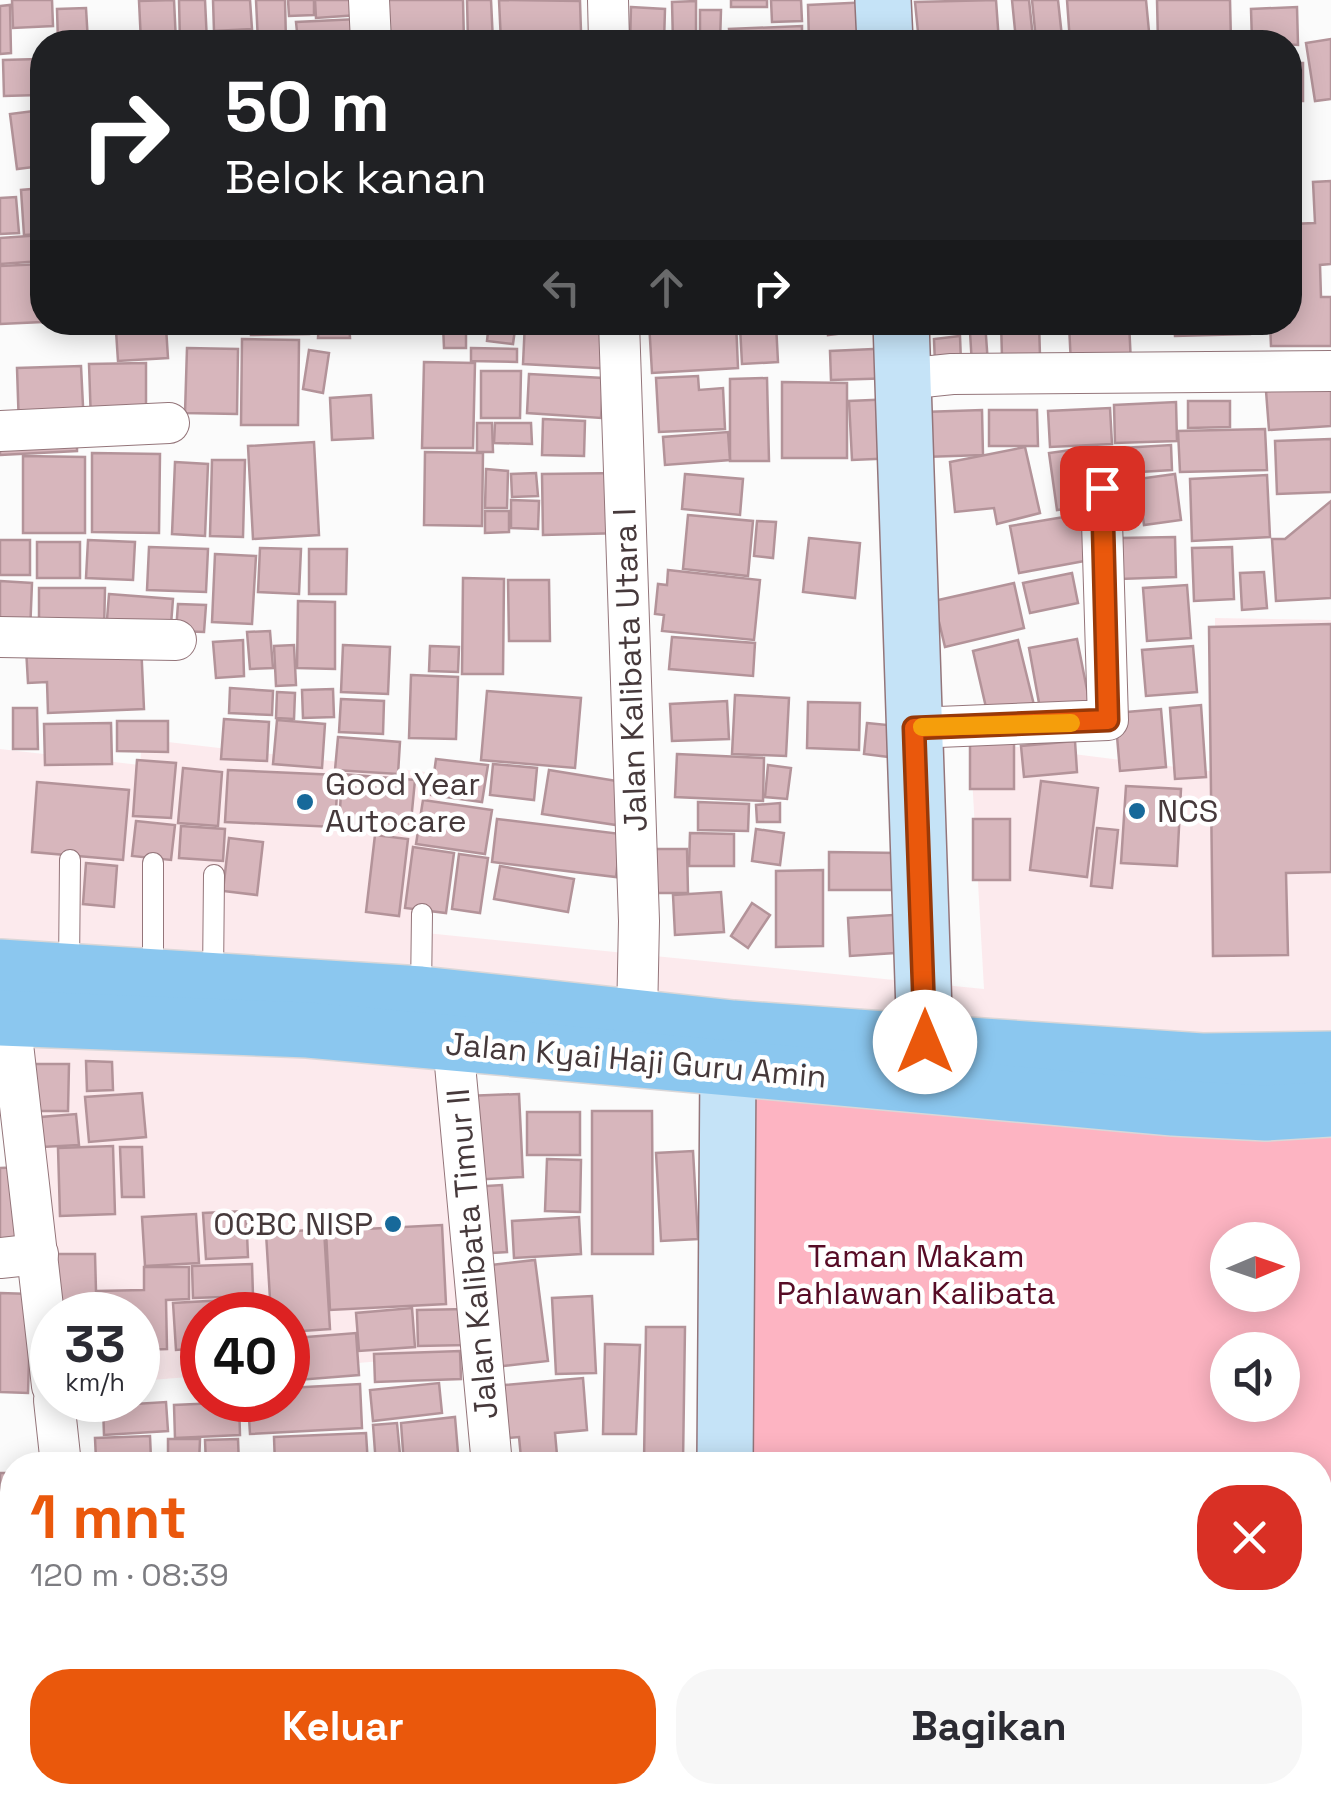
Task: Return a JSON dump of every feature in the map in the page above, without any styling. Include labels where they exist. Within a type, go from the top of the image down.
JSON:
[{"type":"main road","name":"Jalan Kyai Haji Guru Amin","points":[[3,1001],[69,960],[421,983],[638,1009],[925,1018],[1202,1061],[1331,1059]]},
{"type":"main road","name":"Jalan Kyai Haji Guru Amin","points":[[3,1001],[1173,1108],[1266,1113],[1331,1109]]},
{"type":"street","points":[[370,0],[371,30]]},
{"type":"street","points":[[608,0],[609,30]]},
{"type":"street","points":[[883,0],[884,30]]},
{"type":"street","name":"Jalan Kalibata Utara I","points":[[619,335],[639,921],[638,1009]]},
{"type":"street","points":[[902,335],[925,1018]]},
{"type":"street","points":[[904,380],[952,374],[1331,372]]},
{"type":"street","points":[[0,431],[169,422]]},
{"type":"street","points":[[914,728],[1108,720],[1102,488]]},
{"type":"street","points":[[0,637],[176,640]]},
{"type":"street","points":[[3,1001],[19,1256],[30,1299]]},
{"type":"street","name":"Jalan Kalibata Timur II","points":[[453,1043],[491,1452]]},
{"type":"street","points":[[726,1452],[728,1069]]},
{"type":"street","points":[[56,1422],[60,1452]]},
{"type":"lane","points":[[69,960],[70,868]]},
{"type":"lane","points":[[153,872],[153,964]]},
{"type":"lane","points":[[213,972],[214,883]]},
{"type":"lane","points":[[421,983],[422,918]]},
{"type":"shaded area","points":[[1215,618],[1331,620],[1331,1107],[454,1043],[498,1351],[310,1367],[310,1292],[180,1292],[180,1378],[160,1379],[160,1292],[47,1292],[0,1073],[0,749],[140,765],[142,739],[443,774],[426,933],[984,989],[970,741],[1216,772]]},
{"type":"green space","name":"Taman Makam Pahlawan Kalibata","points":[[728,1069],[1331,1107],[1331,1452],[725,1452]]},
{"type":"building","points":[[12,0],[52,0],[53,26],[13,28]]},
{"type":"building","points":[[174,0],[175,30],[140,30],[139,1]]},
{"type":"building","points":[[179,0],[205,0],[206,30],[180,30]]},
{"type":"building","points":[[213,0],[250,0],[252,29],[214,30]]},
{"type":"building","points":[[256,0],[285,0],[286,30],[257,30]]},
{"type":"building","points":[[288,0],[314,0],[314,15],[289,16]]},
{"type":"building","points":[[315,0],[358,0],[359,15],[316,18]]},
{"type":"building","points":[[387,0],[463,0],[464,30],[388,30]]},
{"type":"building","points":[[467,0],[491,0],[492,30],[468,30]]},
{"type":"building","points":[[499,0],[580,1],[581,30],[500,30]]},
{"type":"building","points":[[731,0],[767,0],[767,7],[731,7]]},
{"type":"building","points":[[771,0],[801,0],[802,21],[772,22]]},
{"type":"building","points":[[996,0],[998,30],[918,30],[915,2]]},
{"type":"building","points":[[1012,0],[1029,0],[1032,30],[1015,30]]},
{"type":"building","points":[[1032,0],[1058,0],[1061,30],[1035,30]]},
{"type":"building","points":[[1067,0],[1146,0],[1149,30],[1069,30]]},
{"type":"building","points":[[1157,0],[1230,0],[1231,30],[1158,30]]},
{"type":"building","points":[[696,1],[696,30],[673,30],[672,2]]},
{"type":"building","points":[[870,2],[871,30],[809,30],[808,5]]},
{"type":"building","points":[[10,5],[11,53],[0,54],[0,6]]},
{"type":"building","points":[[631,7],[665,9],[664,30],[630,30]]},
{"type":"building","points":[[1297,7],[1298,30],[1252,30],[1251,9]]},
{"type":"building","points":[[86,8],[87,30],[58,30],[57,9]]},
{"type":"building","points":[[700,10],[721,10],[720,30],[700,30]]},
{"type":"building","points":[[358,19],[358,30],[297,30],[296,22]]},
{"type":"building","points":[[802,26],[802,30],[729,29]]},
{"type":"building","points":[[1331,39],[1331,99],[1315,101],[1306,43]]},
{"type":"building","points":[[30,59],[30,95],[4,96],[3,60]]},
{"type":"building","points":[[30,112],[30,167],[17,169],[10,114]]},
{"type":"building","points":[[1331,181],[1331,264],[1320,265],[1321,297],[1331,297],[1331,346],[1271,346],[1271,335],[1302,335],[1302,224],[1315,223],[1313,182]]},
{"type":"building","points":[[30,189],[30,235],[24,235],[21,190]]},
{"type":"building","points":[[16,197],[19,233],[0,234],[0,198]]},
{"type":"building","points":[[30,236],[30,262],[0,264],[0,238]]},
{"type":"building","points":[[30,265],[30,323],[0,324],[0,266]]},
{"type":"building","points":[[116,335],[167,335],[168,358],[118,361]]},
{"type":"building","points":[[350,335],[350,338],[318,338]]},
{"type":"building","points":[[443,335],[466,335],[466,348],[444,348]]},
{"type":"building","points":[[488,335],[514,335],[513,344],[487,341]]},
{"type":"building","points":[[524,335],[617,335],[615,369],[523,364]]},
{"type":"building","points":[[650,335],[737,335],[738,368],[652,373]]},
{"type":"building","points":[[740,335],[777,335],[778,362],[742,364]]},
{"type":"building","points":[[970,335],[986,335],[988,364],[972,365]]},
{"type":"building","points":[[1001,335],[1039,335],[1040,356],[1002,357]]},
{"type":"building","points":[[1070,335],[1130,335],[1131,364],[1071,365]]},
{"type":"building","points":[[960,336],[961,362],[935,364],[934,339]]},
{"type":"building","points":[[242,339],[299,340],[298,425],[241,425]]},
{"type":"building","points":[[187,348],[238,349],[237,414],[185,413]]},
{"type":"building","points":[[471,348],[517,349],[517,362],[471,361]]},
{"type":"building","points":[[895,348],[896,378],[831,380],[830,351]]},
{"type":"building","points":[[309,350],[329,353],[323,393],[303,389]]},
{"type":"building","points":[[424,362],[475,363],[473,448],[422,448]]},
{"type":"building","points":[[146,363],[146,421],[91,422],[89,364]]},
{"type":"building","points":[[81,366],[84,426],[19,428],[17,368]]},
{"type":"building","points":[[481,371],[521,371],[520,418],[481,418]]},
{"type":"building","points":[[529,374],[603,378],[601,418],[527,413]]},
{"type":"building","points":[[698,376],[699,390],[723,388],[725,429],[659,432],[656,378]]},
{"type":"building","points":[[767,378],[769,461],[730,461],[730,379]]},
{"type":"building","points":[[782,382],[847,383],[847,458],[782,458]]},
{"type":"building","points":[[1331,387],[1331,426],[1269,430],[1266,391]]},
{"type":"building","points":[[371,395],[373,438],[332,440],[330,398]]},
{"type":"building","points":[[894,399],[898,458],[852,460],[849,401]]},
{"type":"building","points":[[1188,401],[1230,401],[1230,427],[1188,428]]},
{"type":"building","points":[[1176,402],[1177,441],[1115,443],[1114,405]]},
{"type":"building","points":[[1110,408],[1112,444],[1050,447],[1048,411]]},
{"type":"building","points":[[982,410],[983,455],[924,457],[923,412]]},
{"type":"building","points":[[989,410],[1037,410],[1038,446],[989,446]]},
{"type":"building","points":[[543,419],[585,421],[584,456],[542,455]]},
{"type":"building","points":[[477,423],[492,423],[493,452],[477,452]]},
{"type":"building","points":[[495,423],[531,423],[532,444],[494,443]]},
{"type":"building","points":[[1265,429],[1267,470],[1180,472],[1178,431]]},
{"type":"building","points":[[77,432],[77,451],[0,455],[0,436]]},
{"type":"building","points":[[728,432],[730,460],[665,465],[663,437]]},
{"type":"building","points":[[1331,439],[1331,492],[1277,494],[1275,441]]},
{"type":"building","points":[[314,442],[319,535],[253,539],[248,446]]},
{"type":"building","points":[[1171,445],[1172,470],[1124,473],[1122,448]]},
{"type":"building","points":[[1025,447],[1040,513],[997,524],[994,508],[955,512],[950,462]]},
{"type":"building","points":[[1086,448],[1094,505],[1057,510],[1049,453]]},
{"type":"building","points":[[425,452],[483,453],[482,526],[424,525]]},
{"type":"building","points":[[92,453],[160,454],[159,533],[92,532]]},
{"type":"building","points":[[23,456],[85,457],[85,533],[23,533]]},
{"type":"building","points":[[212,460],[245,460],[243,537],[210,536]]},
{"type":"building","points":[[175,462],[208,464],[205,536],[172,534]]},
{"type":"building","points":[[486,469],[508,471],[507,508],[485,508]]},
{"type":"building","points":[[536,473],[538,496],[512,497],[511,474]]},
{"type":"building","points":[[622,473],[623,533],[543,535],[542,474]]},
{"type":"building","points":[[685,474],[743,479],[740,515],[682,509]]},
{"type":"building","points":[[1175,474],[1181,520],[1144,525],[1138,479]]},
{"type":"building","points":[[1267,475],[1270,537],[1192,541],[1190,479]]},
{"type":"building","points":[[511,500],[539,501],[538,529],[511,528]]},
{"type":"building","points":[[1331,501],[1331,598],[1276,601],[1272,539],[1285,539]]},
{"type":"building","points":[[485,511],[509,511],[509,532],[485,533]]},
{"type":"building","points":[[1094,512],[1101,558],[1019,573],[1010,526]]},
{"type":"building","points":[[688,515],[753,521],[748,576],[683,569]]},
{"type":"building","points":[[757,521],[776,522],[773,558],[754,556]]},
{"type":"building","points":[[1175,537],[1176,577],[1120,579],[1119,538]]},
{"type":"building","points":[[809,538],[860,543],[855,598],[803,592]]},
{"type":"building","points":[[0,540],[30,540],[30,575],[0,575]]},
{"type":"building","points":[[88,540],[135,542],[133,580],[86,578]]},
{"type":"building","points":[[37,542],[80,542],[80,578],[37,578]]},
{"type":"building","points":[[149,547],[208,549],[206,592],[147,590]]},
{"type":"building","points":[[1232,547],[1234,599],[1194,601],[1192,548]]},
{"type":"building","points":[[260,548],[301,549],[299,594],[258,592]]},
{"type":"building","points":[[309,549],[347,549],[346,594],[309,594]]},
{"type":"building","points":[[215,554],[256,556],[252,624],[212,622]]},
{"type":"building","points":[[668,570],[760,580],[754,640],[662,631],[664,615],[655,614],[658,584],[667,585]]},
{"type":"building","points":[[1264,572],[1267,608],[1242,610],[1240,573]]},
{"type":"building","points":[[1072,573],[1078,603],[1030,613],[1023,583]]},
{"type":"building","points":[[463,578],[504,579],[503,674],[462,674]]},
{"type":"building","points":[[508,580],[549,580],[550,641],[509,641]]},
{"type":"building","points":[[0,581],[32,583],[30,633],[0,632]]},
{"type":"building","points":[[1014,583],[1024,628],[945,647],[934,601]]},
{"type":"building","points":[[1187,585],[1191,638],[1147,641],[1143,588]]},
{"type":"building","points":[[39,588],[105,588],[104,632],[39,631]]},
{"type":"building","points":[[109,594],[173,599],[170,638],[106,632]]},
{"type":"building","points":[[298,601],[335,602],[335,669],[297,668]]},
{"type":"building","points":[[178,604],[206,605],[204,632],[176,631]]},
{"type":"building","points":[[1331,624],[1331,872],[1286,873],[1288,955],[1213,956],[1209,627]]},
{"type":"building","points":[[270,631],[273,668],[250,669],[247,632]]},
{"type":"building","points":[[672,637],[755,643],[753,676],[669,669]]},
{"type":"building","points":[[1077,639],[1090,705],[1041,714],[1029,648]]},
{"type":"building","points":[[243,640],[244,676],[216,678],[213,642]]},
{"type":"building","points":[[1018,640],[1034,705],[988,716],[973,651]]},
{"type":"building","points":[[141,643],[144,709],[48,713],[47,682],[28,683],[26,648]]},
{"type":"building","points":[[294,645],[296,685],[276,686],[274,646]]},
{"type":"building","points":[[343,645],[390,647],[388,694],[341,692]]},
{"type":"building","points":[[430,646],[459,647],[458,672],[429,671]]},
{"type":"building","points":[[1193,646],[1197,692],[1146,696],[1142,650]]},
{"type":"building","points":[[411,675],[458,677],[456,739],[409,738]]},
{"type":"building","points":[[230,688],[273,691],[272,715],[229,713]]},
{"type":"building","points":[[333,689],[334,717],[303,718],[302,690]]},
{"type":"building","points":[[487,691],[581,698],[575,768],[481,760]]},
{"type":"building","points":[[277,692],[295,693],[294,719],[276,718]]},
{"type":"building","points":[[735,695],[789,698],[786,756],[732,754]]},
{"type":"building","points":[[341,699],[384,701],[383,734],[339,732]]},
{"type":"building","points":[[727,701],[729,739],[672,741],[670,704]]},
{"type":"building","points":[[808,702],[860,703],[859,750],[807,748]]},
{"type":"building","points":[[1201,705],[1206,777],[1175,779],[1170,708]]},
{"type":"building","points":[[13,708],[37,708],[38,749],[13,749]]},
{"type":"building","points":[[1161,709],[1166,767],[1120,771],[1115,713]]},
{"type":"building","points":[[224,719],[269,722],[267,761],[221,759]]},
{"type":"building","points":[[277,720],[325,724],[322,768],[273,764]]},
{"type":"building","points":[[117,721],[168,721],[168,752],[117,751]]},
{"type":"building","points":[[111,723],[112,764],[45,765],[44,724]]},
{"type":"building","points":[[867,723],[908,727],[905,759],[864,754]]},
{"type":"building","points":[[338,737],[400,742],[398,774],[335,770]]},
{"type":"building","points":[[970,741],[1014,741],[1014,789],[970,789]]},
{"type":"building","points":[[1075,741],[1077,772],[1024,777],[1021,746]]},
{"type":"building","points":[[677,754],[764,758],[763,801],[675,797]]},
{"type":"building","points":[[436,759],[488,765],[482,802],[431,795]]},
{"type":"building","points":[[137,760],[176,763],[171,818],[133,816]]},
{"type":"building","points":[[493,764],[537,768],[534,800],[490,795]]},
{"type":"building","points":[[768,765],[791,768],[787,799],[765,797]]},
{"type":"building","points":[[183,768],[222,772],[218,826],[178,823]]},
{"type":"building","points":[[228,770],[338,775],[335,827],[225,822]]},
{"type":"building","points":[[549,770],[623,782],[616,825],[542,814]]},
{"type":"building","points":[[342,774],[415,780],[410,832],[339,827]]},
{"type":"building","points":[[1041,781],[1098,788],[1087,877],[1030,870]]},
{"type":"building","points":[[37,782],[129,790],[123,860],[32,852]]},
{"type":"building","points":[[1126,786],[1181,789],[1177,866],[1121,863]]},
{"type":"building","points":[[423,800],[492,810],[485,854],[416,844]]},
{"type":"building","points":[[698,802],[749,804],[748,831],[698,830]]},
{"type":"building","points":[[780,803],[780,822],[757,822],[756,805]]},
{"type":"building","points":[[497,819],[621,834],[616,877],[492,862]]},
{"type":"building","points":[[973,819],[1010,819],[1010,880],[973,880]]},
{"type":"building","points":[[136,821],[175,825],[171,860],[132,856]]},
{"type":"building","points":[[181,826],[225,829],[223,861],[179,858]]},
{"type":"building","points":[[1097,828],[1118,830],[1112,888],[1091,886]]},
{"type":"building","points":[[756,829],[784,833],[780,865],[752,861]]},
{"type":"building","points":[[690,833],[734,834],[734,866],[689,866]]},
{"type":"building","points":[[375,835],[408,839],[399,916],[366,912]]},
{"type":"building","points":[[229,838],[263,842],[257,895],[223,891]]},
{"type":"building","points":[[413,847],[454,853],[446,913],[405,908]]},
{"type":"building","points":[[643,849],[687,849],[688,893],[643,893]]},
{"type":"building","points":[[829,852],[900,853],[900,890],[829,890]]},
{"type":"building","points":[[459,854],[488,858],[480,913],[452,909]]},
{"type":"building","points":[[86,863],[117,866],[114,907],[83,904]]},
{"type":"building","points":[[500,866],[574,879],[568,912],[494,899]]},
{"type":"building","points":[[823,870],[823,946],[776,947],[776,871]]},
{"type":"building","points":[[721,892],[724,932],[675,935],[673,895]]},
{"type":"building","points":[[752,903],[770,915],[748,948],[731,936]]},
{"type":"building","points":[[908,914],[910,952],[850,956],[848,918]]},
{"type":"building","points":[[86,1061],[112,1062],[113,1090],[87,1091]]},
{"type":"building","points":[[32,1064],[69,1064],[68,1111],[31,1111]]},
{"type":"building","points":[[142,1093],[146,1137],[89,1142],[85,1097]]},
{"type":"building","points":[[519,1094],[523,1177],[470,1180],[466,1096]]},
{"type":"building","points":[[592,1111],[652,1111],[653,1254],[592,1254]]},
{"type":"building","points":[[527,1112],[580,1112],[580,1155],[527,1155]]},
{"type":"building","points":[[76,1114],[79,1145],[42,1147],[41,1117]]},
{"type":"building","points":[[113,1146],[115,1214],[60,1216],[58,1148]]},
{"type":"building","points":[[120,1147],[142,1147],[144,1197],[122,1197]]},
{"type":"building","points":[[693,1151],[698,1239],[661,1241],[656,1153]]},
{"type":"building","points":[[547,1159],[581,1160],[580,1212],[545,1211]]},
{"type":"building","points":[[24,1167],[28,1247],[0,1249],[0,1168]]},
{"type":"building","points":[[502,1185],[507,1252],[476,1254],[471,1187]]},
{"type":"building","points":[[246,1211],[248,1257],[206,1259],[203,1213]]},
{"type":"building","points":[[196,1214],[199,1263],[145,1266],[142,1217]]},
{"type":"building","points":[[579,1217],[581,1254],[514,1258],[512,1221]]},
{"type":"building","points":[[442,1225],[446,1304],[330,1310],[326,1231]]},
{"type":"building","points":[[324,1229],[330,1329],[310,1330],[310,1292],[270,1292],[266,1233]]},
{"type":"building","points":[[56,1254],[95,1254],[96,1291],[144,1290],[144,1267],[189,1267],[189,1292],[180,1292],[180,1299],[166,1300],[167,1349],[160,1349],[160,1292],[57,1292]]},
{"type":"building","points":[[535,1260],[548,1361],[494,1367],[482,1266]]},
{"type":"building","points":[[252,1264],[253,1292],[193,1292],[192,1266]]},
{"type":"building","points":[[0,1293],[30,1294],[28,1393],[0,1392]]},
{"type":"building","points":[[592,1296],[596,1373],[556,1374],[552,1298]]},
{"type":"building","points":[[173,1303],[180,1303],[180,1350],[176,1350]]},
{"type":"building","points":[[412,1308],[415,1347],[359,1351],[356,1313]]},
{"type":"building","points":[[467,1309],[467,1345],[418,1346],[417,1310]]},
{"type":"building","points":[[646,1327],[685,1327],[683,1452],[644,1452]]},
{"type":"building","points":[[356,1333],[359,1375],[310,1379],[310,1337]]},
{"type":"building","points":[[605,1344],[640,1345],[636,1434],[603,1434]]},
{"type":"building","points":[[460,1351],[461,1379],[375,1382],[374,1354]]},
{"type":"building","points":[[583,1378],[587,1430],[555,1433],[557,1452],[520,1452],[519,1437],[498,1439],[494,1386]]},
{"type":"building","points":[[439,1383],[442,1413],[373,1421],[370,1390]]},
{"type":"building","points":[[360,1384],[362,1428],[250,1434],[249,1422],[310,1422],[310,1387]]},
{"type":"building","points":[[160,1402],[166,1402],[168,1431],[104,1435],[104,1422],[160,1422]]},
{"type":"building","points":[[174,1405],[180,1405],[180,1422],[240,1422],[240,1435],[175,1438]]},
{"type":"building","points":[[455,1417],[458,1452],[403,1452],[401,1423]]},
{"type":"building","points":[[397,1423],[400,1452],[375,1452],[373,1425]]},
{"type":"building","points":[[366,1433],[367,1452],[275,1452],[274,1437]]},
{"type":"building","points":[[150,1436],[151,1452],[96,1452],[95,1438]]},
{"type":"building","points":[[168,1439],[200,1439],[200,1452],[168,1452]]},
{"type":"building","points":[[238,1439],[238,1452],[205,1452],[205,1440]]},
{"type":"slow traffic","points":[[922,727],[1071,723]]},
{"type":"place","name":"Good Year Autocare","points":[[305,802]]},
{"type":"place","name":"NCS","points":[[1137,811]]},
{"type":"place","name":"OCBC NISP","points":[[393,1224]]},
{"type":"route","points":[[925,1042],[914,728],[1108,720],[1102,488]]}]
